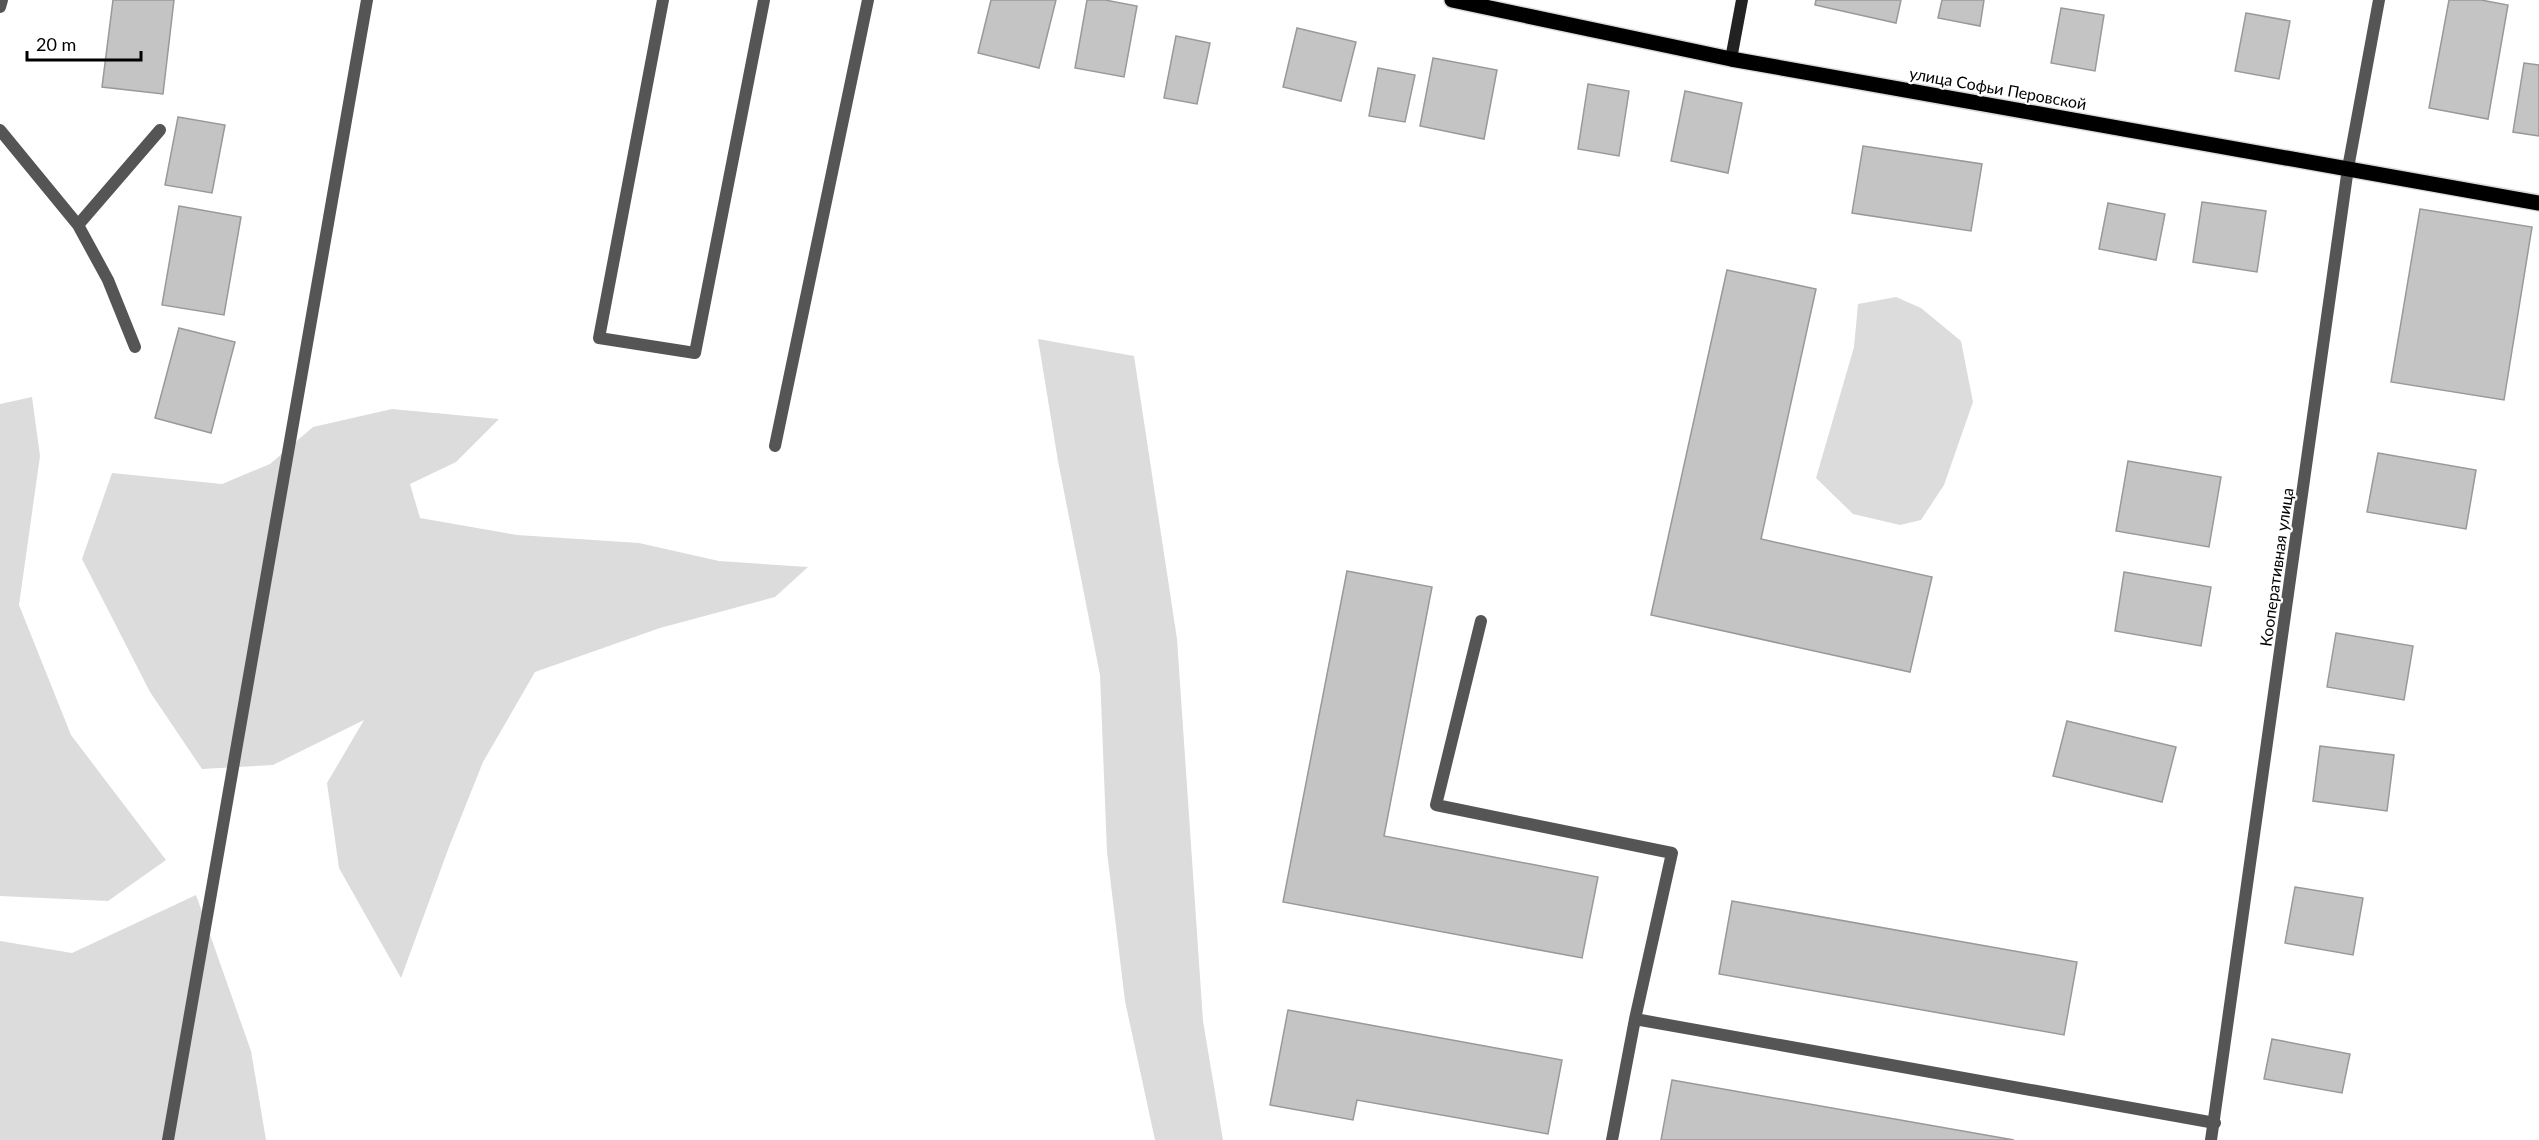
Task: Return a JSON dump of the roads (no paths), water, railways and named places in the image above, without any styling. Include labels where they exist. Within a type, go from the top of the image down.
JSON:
[{"type":"main road","name":"улица Софьи Перовской","points":[[1452,0],[1731,59],[2539,203]]},
{"type":"main road","points":[[1731,59],[1742,0]]},
{"type":"street","points":[[0,7],[2,0]]},
{"type":"street","points":[[168,1140],[367,0]]},
{"type":"street","points":[[663,0],[599,338],[695,353],[764,0]]},
{"type":"street","points":[[775,446],[868,0]]},
{"type":"street","name":"Кооперативная улица","points":[[2211,1140],[2348,168],[2379,0]]},
{"type":"street","points":[[0,130],[78,225],[108,280],[135,347]]},
{"type":"street","points":[[78,225],[160,130]]},
{"type":"street","points":[[1481,621],[1436,805],[1672,852],[1635,1019],[1612,1140]]},
{"type":"street","points":[[1635,1019],[2215,1123]]}]
